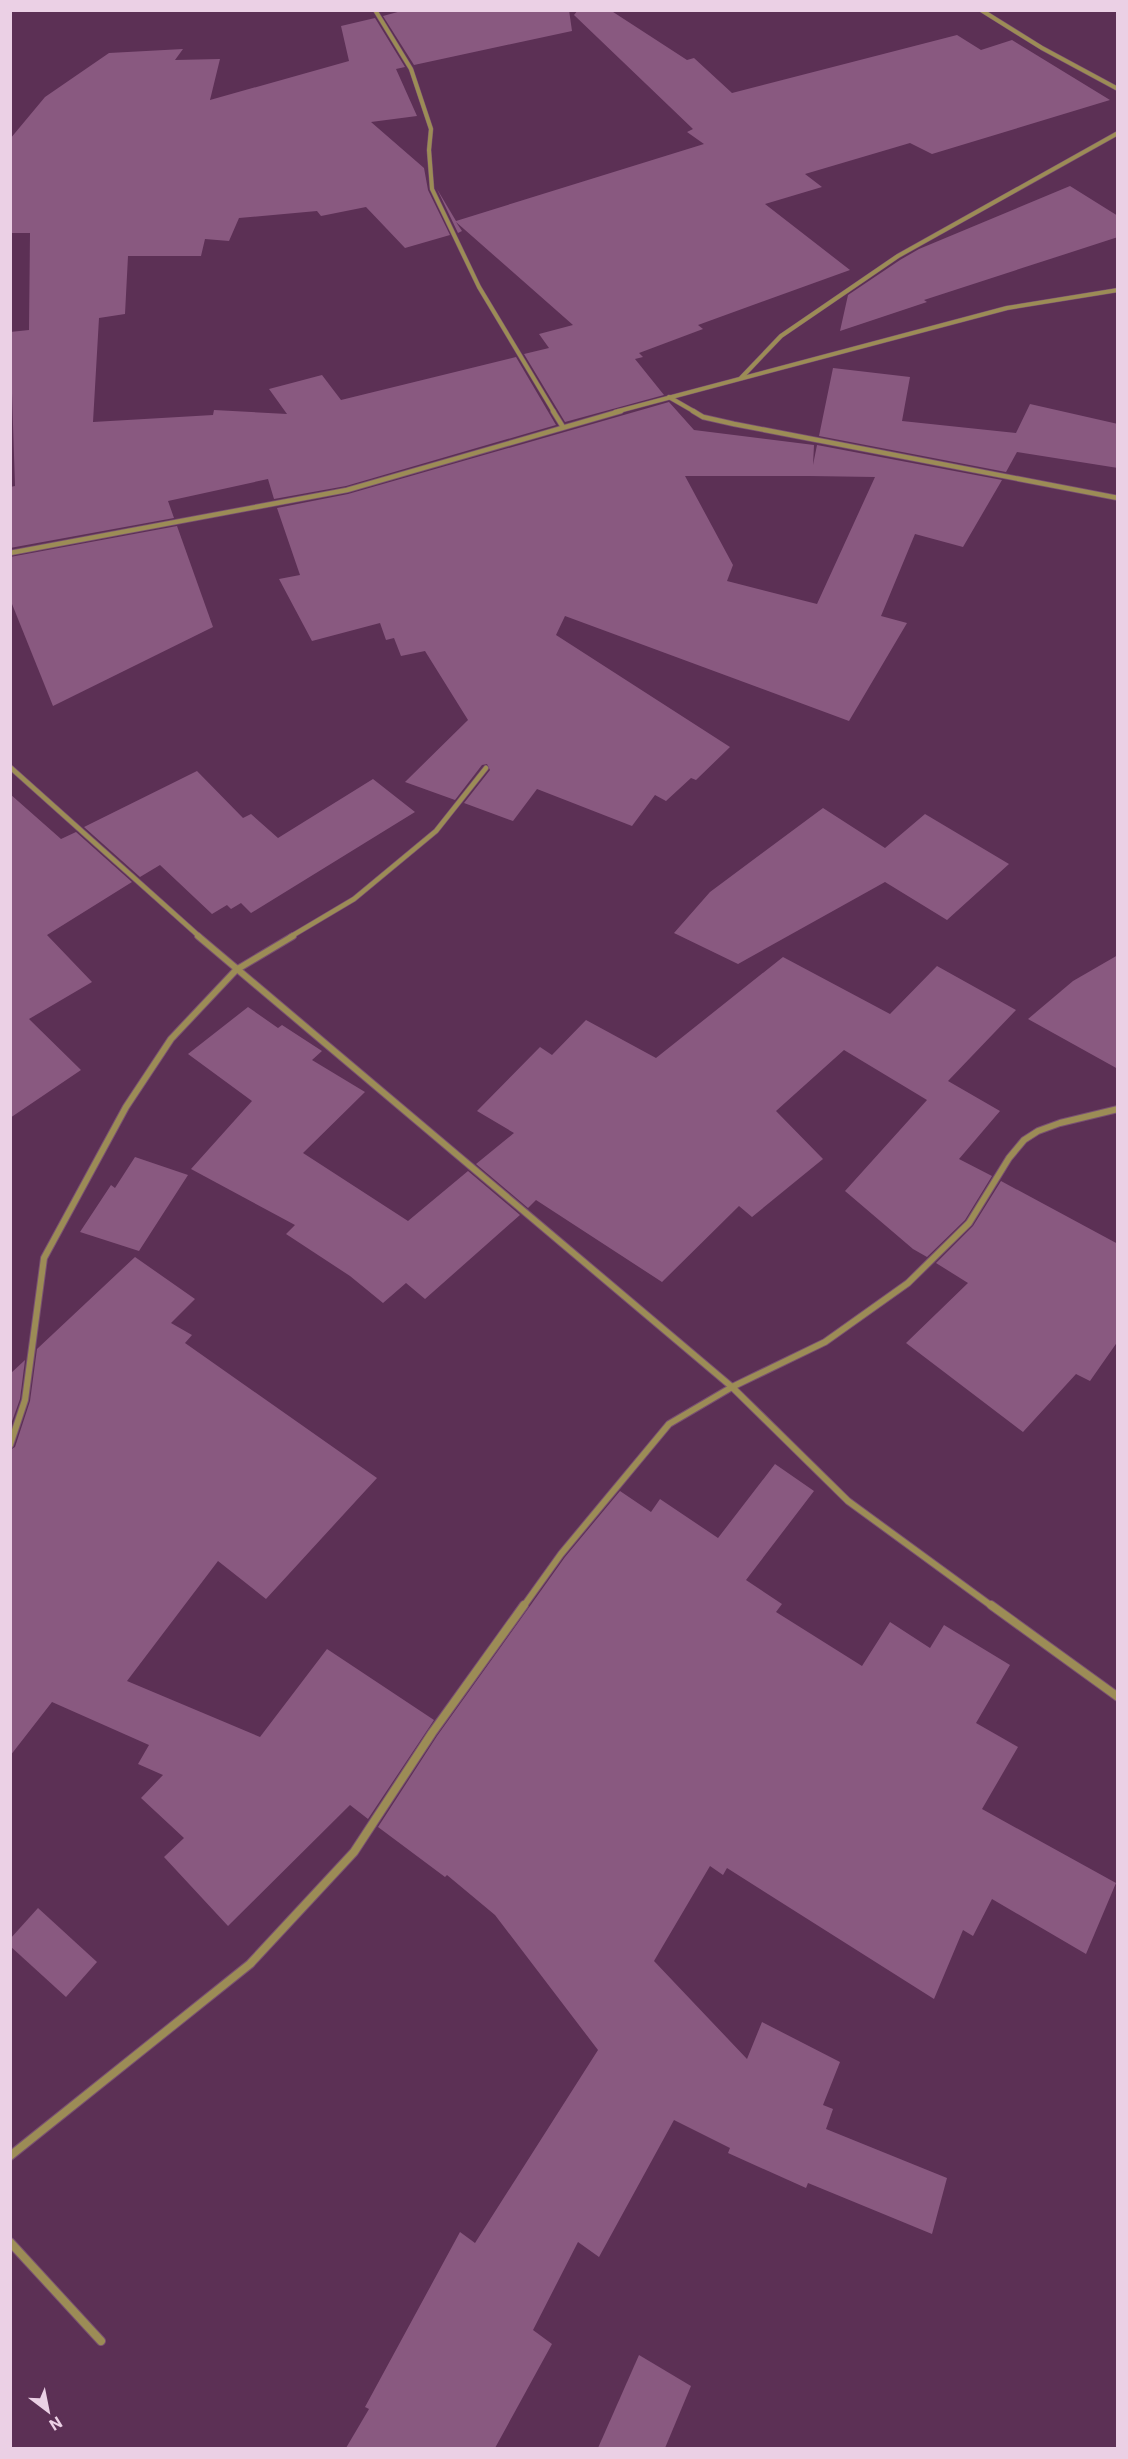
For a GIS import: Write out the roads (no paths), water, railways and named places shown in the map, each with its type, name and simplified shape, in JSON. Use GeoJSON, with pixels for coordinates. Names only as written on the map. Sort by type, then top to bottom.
{"type":"FeatureCollection","features":[{"type":"Feature","properties":{"kind":"street"},"geometry":{"type":"LineString","coordinates":[[375,10],[411,69],[431,129],[429,150],[432,189],[479,287],[563,427]]}},
{"type":"Feature","properties":{"kind":"street"},"geometry":{"type":"LineString","coordinates":[[981,10],[1118,89]]}},
{"type":"Feature","properties":{"kind":"street"},"geometry":{"type":"LineString","coordinates":[[740,379],[781,336],[888,262],[1118,133]]}},
{"type":"Feature","properties":{"kind":"street"},"geometry":{"type":"LineString","coordinates":[[10,553],[347,490],[669,397],[1007,308],[1118,290]]}},
{"type":"Feature","properties":{"kind":"street"},"geometry":{"type":"LineString","coordinates":[[669,397],[703,417],[724,422],[1118,498]]}},
{"type":"Feature","properties":{"kind":"street"},"geometry":{"type":"LineString","coordinates":[[10,766],[236,970],[732,1387],[848,1501],[1118,1697]]}},
{"type":"Feature","properties":{"kind":"street"},"geometry":{"type":"LineString","coordinates":[[10,1445],[25,1400],[44,1258],[126,1107],[171,1039],[236,970],[354,899],[436,831],[486,768]]}},
{"type":"Feature","properties":{"kind":"street"},"geometry":{"type":"LineString","coordinates":[[10,2156],[250,1964],[354,1852],[432,1733],[561,1554],[669,1424],[732,1387],[825,1342],[908,1283],[969,1223],[1009,1158],[1024,1140],[1038,1131],[1059,1123],[1118,1109]]}},
{"type":"Feature","properties":{"kind":"street"},"geometry":{"type":"LineString","coordinates":[[10,2242],[101,2341]]}}]}
